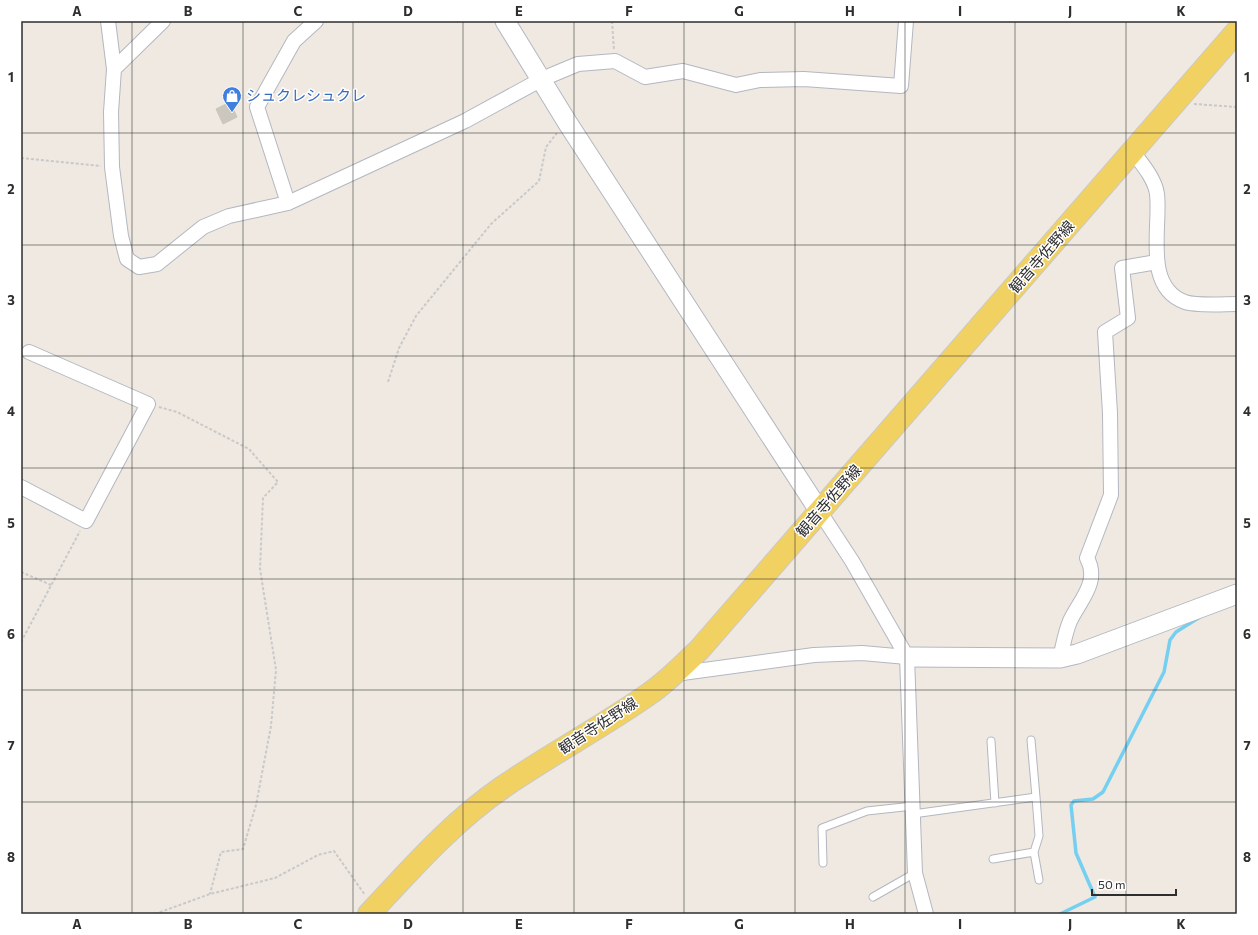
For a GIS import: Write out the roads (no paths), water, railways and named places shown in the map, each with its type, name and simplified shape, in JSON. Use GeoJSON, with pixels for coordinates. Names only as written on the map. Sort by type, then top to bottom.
{"type":"FeatureCollection","features":[{"type":"Feature","properties":{"kind":"main road","name":"観音寺佐野線"},"geometry":{"type":"LineString","coordinates":[[371,911],[429,850],[477,806],[503,787],[650,693],[675,674],[699,650],[1237,32]]}},
{"type":"Feature","properties":{"kind":"street"},"geometry":{"type":"LineString","coordinates":[[108,21],[114,69],[111,112],[112,167],[121,236],[128,259],[139,267],[157,264],[202,227],[229,216],[288,203],[465,121],[542,79],[578,64],[615,61],[645,78],[683,71],[736,85],[760,80],[804,79],[901,86],[906,21]]}},
{"type":"Feature","properties":{"kind":"street"},"geometry":{"type":"LineString","coordinates":[[114,69],[163,21]]}},
{"type":"Feature","properties":{"kind":"street"},"geometry":{"type":"LineString","coordinates":[[288,203],[257,107],[294,41],[316,21]]}},
{"type":"Feature","properties":{"kind":"street"},"geometry":{"type":"LineString","coordinates":[[505,21],[567,122],[852,562],[907,657],[915,873],[926,914]]}},
{"type":"Feature","properties":{"kind":"street"},"geometry":{"type":"LineString","coordinates":[[1133,152],[1150,176],[1157,193],[1156,262],[1163,282],[1172,295],[1186,302],[1237,304]]}},
{"type":"Feature","properties":{"kind":"street"},"geometry":{"type":"LineString","coordinates":[[1060,658],[1070,622],[1091,583],[1092,567],[1087,558],[1111,494],[1110,413],[1105,332],[1128,318],[1122,268],[1156,262]]}},
{"type":"Feature","properties":{"kind":"street"},"geometry":{"type":"LineString","coordinates":[[21,487],[86,521],[148,404],[30,352]]}},
{"type":"Feature","properties":{"kind":"street"},"geometry":{"type":"LineString","coordinates":[[675,674],[814,655],[862,653],[907,657],[1060,658],[1077,654],[1237,594]]}},
{"type":"Feature","properties":{"kind":"lane"},"geometry":{"type":"LineString","coordinates":[[1031,740],[1039,836],[1034,852],[1039,880]]}},
{"type":"Feature","properties":{"kind":"lane"},"geometry":{"type":"LineString","coordinates":[[990,741],[994,803]]}},
{"type":"Feature","properties":{"kind":"lane"},"geometry":{"type":"LineString","coordinates":[[823,863],[822,828],[867,811],[913,810],[994,803],[1036,797]]}},
{"type":"Feature","properties":{"kind":"lane"},"geometry":{"type":"LineString","coordinates":[[993,859],[1034,852]]}},
{"type":"Feature","properties":{"kind":"lane"},"geometry":{"type":"LineString","coordinates":[[873,897],[915,873]]}},
{"type":"Feature","properties":{"kind":"waterway"},"geometry":{"type":"LineString","coordinates":[[1060,914],[1095,897],[1076,853],[1071,805],[1074,801],[1093,799],[1103,792],[1164,672],[1170,640],[1176,632],[1200,617]]}},
{"type":"Feature","properties":{"kind":"place","name":"シュクレシュクレ"},"geometry":{"type":"Point","coordinates":[232,113]}}]}
